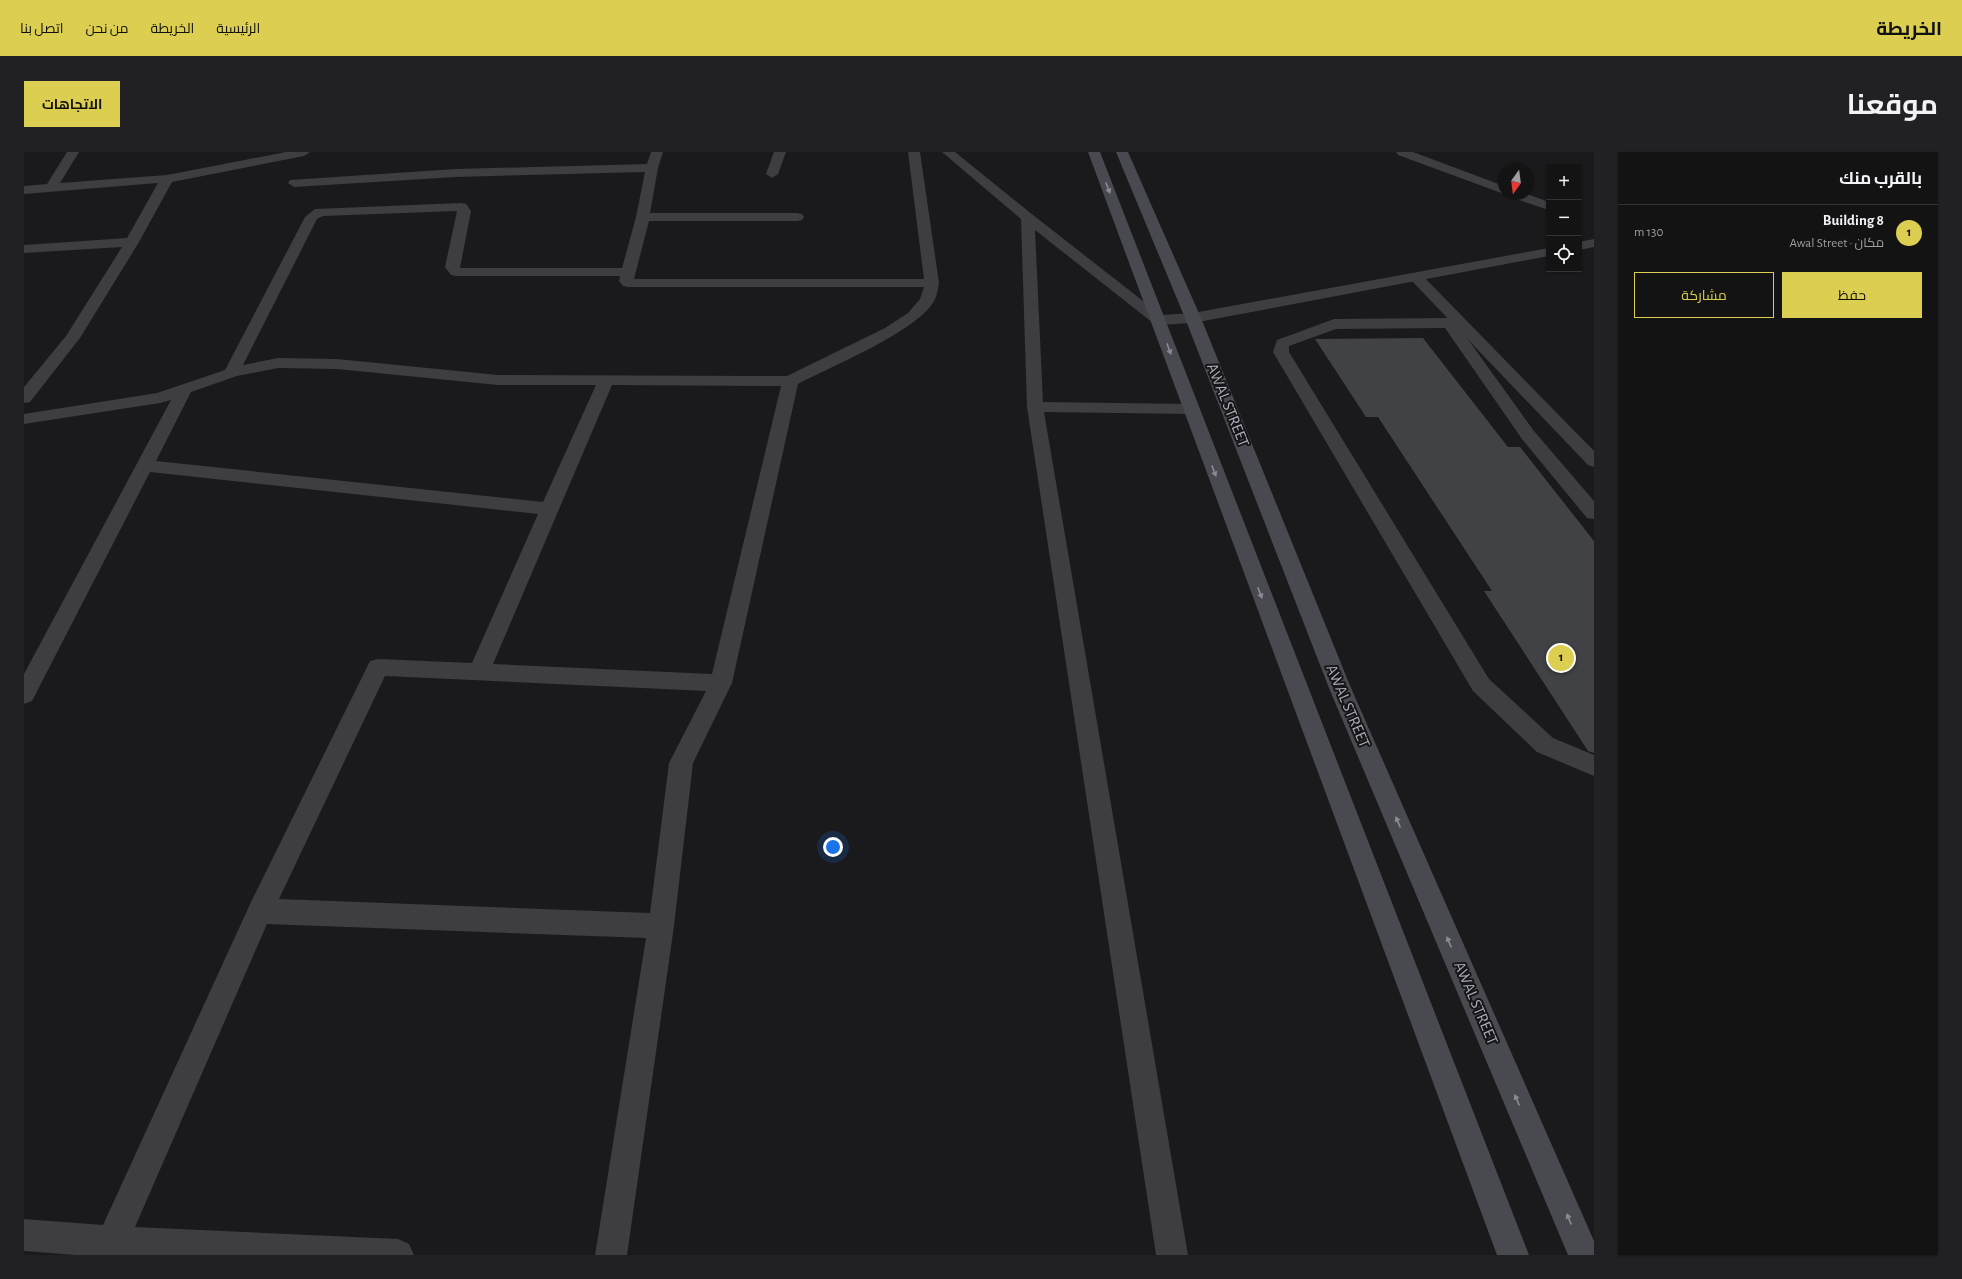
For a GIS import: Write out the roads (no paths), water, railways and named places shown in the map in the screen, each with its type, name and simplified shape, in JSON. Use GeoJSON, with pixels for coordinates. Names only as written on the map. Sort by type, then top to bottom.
{"type":"FeatureCollection","features":[{"type":"Feature","properties":{"kind":"main road"},"geometry":{"type":"LineString","coordinates":[[1094,152],[1190,409],[1513,1255]]}},
{"type":"Feature","properties":{"kind":"main road","name":"AWAL STREET"},"geometry":{"type":"LineString","coordinates":[[1122,152],[1194,318],[1340,688],[1584,1255]]}},
{"type":"Feature","properties":{"kind":"street"},"geometry":{"type":"LineString","coordinates":[[50,189],[73,152]]}},
{"type":"Feature","properties":{"kind":"street"},"geometry":{"type":"LineString","coordinates":[[24,190],[167,179],[304,152]]}},
{"type":"Feature","properties":{"kind":"street"},"geometry":{"type":"LineString","coordinates":[[657,152],[652,168],[643,217],[626,281],[633,284],[932,283]]}},
{"type":"Feature","properties":{"kind":"street"},"geometry":{"type":"LineString","coordinates":[[772,174],[780,152]]}},
{"type":"Feature","properties":{"kind":"street"},"geometry":{"type":"LineString","coordinates":[[24,419],[135,403],[184,391],[231,373],[253,367],[278,363],[304,363],[386,368],[498,380],[790,381],[890,331],[913,316],[927,300],[932,283],[914,152]]}},
{"type":"Feature","properties":{"kind":"street"},"geometry":{"type":"LineString","coordinates":[[947,152],[1158,320],[1194,318],[1546,253]]}},
{"type":"Feature","properties":{"kind":"street"},"geometry":{"type":"LineString","coordinates":[[1402,152],[1498,188]]}},
{"type":"Feature","properties":{"kind":"street"},"geometry":{"type":"LineString","coordinates":[[294,183],[456,173],[652,168]]}},
{"type":"Feature","properties":{"kind":"street"},"geometry":{"type":"LineString","coordinates":[[24,398],[72,338],[132,242],[167,179]]}},
{"type":"Feature","properties":{"kind":"street"},"geometry":{"type":"LineString","coordinates":[[1532,200],[1546,205]]}},
{"type":"Feature","properties":{"kind":"street"},"geometry":{"type":"LineString","coordinates":[[231,373],[312,217],[320,212],[461,207],[464,211],[452,267],[456,272],[628,272]]}},
{"type":"Feature","properties":{"kind":"street"},"geometry":{"type":"LineString","coordinates":[[643,217],[797,217]]}},
{"type":"Feature","properties":{"kind":"street"},"geometry":{"type":"LineString","coordinates":[[1028,218],[1035,408],[1172,1255]]}},
{"type":"Feature","properties":{"kind":"street"},"geometry":{"type":"LineString","coordinates":[[24,249],[132,242]]}},
{"type":"Feature","properties":{"kind":"street"},"geometry":{"type":"LineString","coordinates":[[1582,245],[1594,243]]}},
{"type":"Feature","properties":{"kind":"street"},"geometry":{"type":"LineString","coordinates":[[1416,277],[1594,461]]}},
{"type":"Feature","properties":{"kind":"street"},"geometry":{"type":"LineString","coordinates":[[1594,512],[1528,435],[1450,323],[1334,324],[1282,343],[1281,352],[1481,685],[1545,745],[1594,766]]}},
{"type":"Feature","properties":{"kind":"street"},"geometry":{"type":"LineString","coordinates":[[479,672],[606,380]]}},
{"type":"Feature","properties":{"kind":"street"},"geometry":{"type":"LineString","coordinates":[[611,1255],[661,926],[680,763],[721,683],[790,381]]}},
{"type":"Feature","properties":{"kind":"street"},"geometry":{"type":"LineString","coordinates":[[24,695],[184,391]]}},
{"type":"Feature","properties":{"kind":"street"},"geometry":{"type":"LineString","coordinates":[[1035,408],[1190,409]]}},
{"type":"Feature","properties":{"kind":"street"},"geometry":{"type":"LineString","coordinates":[[145,466],[549,509]]}},
{"type":"Feature","properties":{"kind":"street"},"geometry":{"type":"LineString","coordinates":[[112,1242],[260,911],[378,667],[721,683]]}},
{"type":"Feature","properties":{"kind":"street"},"geometry":{"type":"LineString","coordinates":[[260,911],[661,926]]}},
{"type":"Feature","properties":{"kind":"street"},"geometry":{"type":"LineString","coordinates":[[24,1235],[208,1250],[398,1255]]}},
{"type":"Feature","properties":{"kind":"place","name":"Building 8"},"geometry":{"type":"Point","coordinates":[1561,658]}}]}
